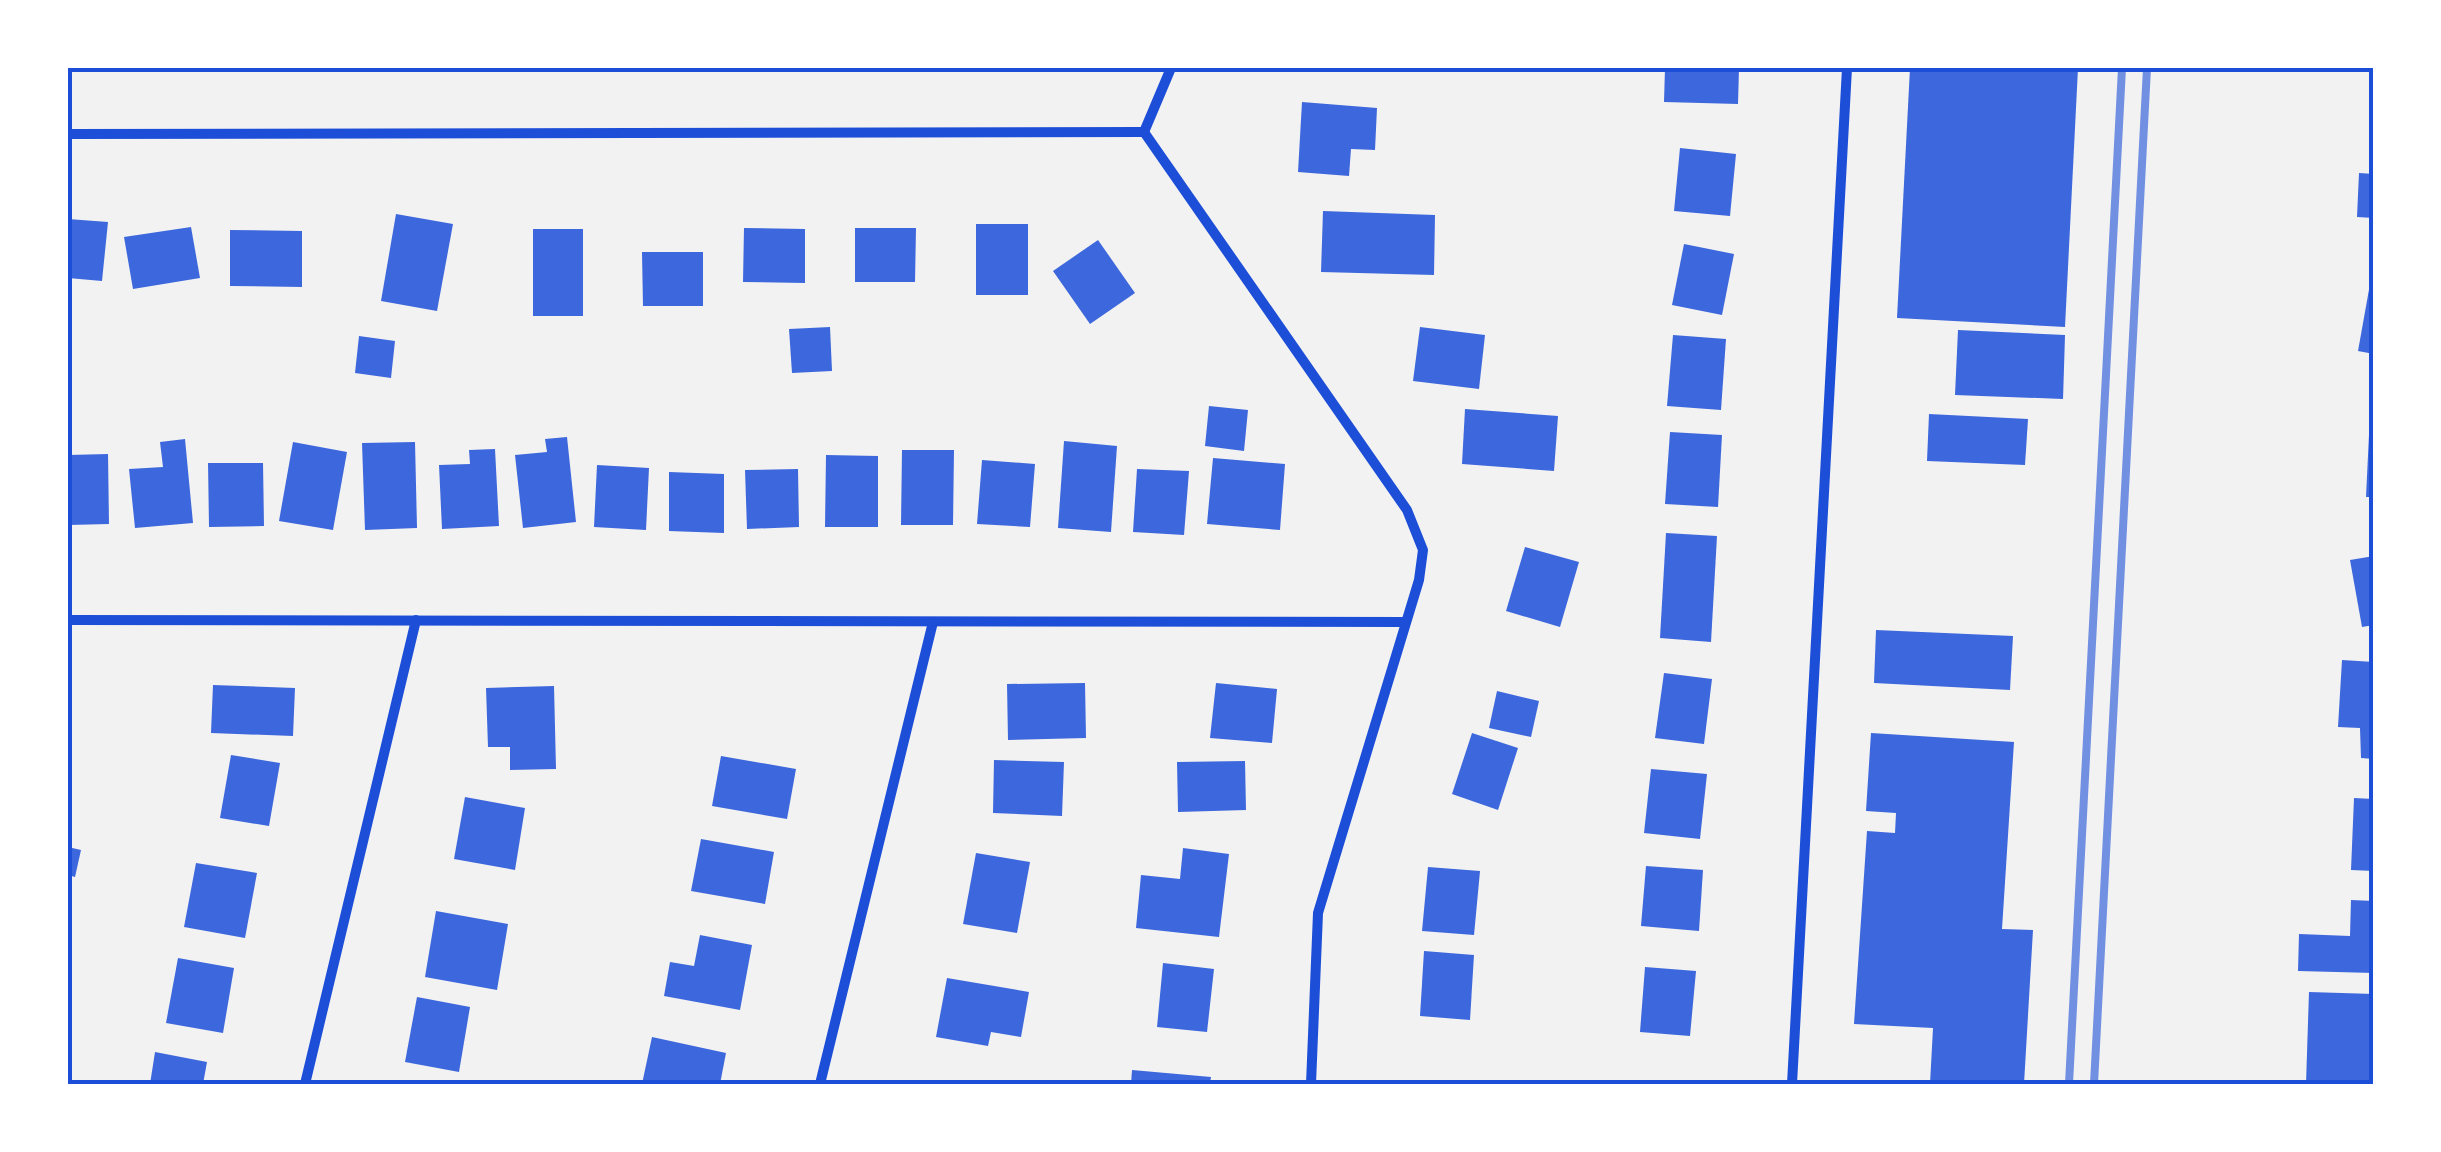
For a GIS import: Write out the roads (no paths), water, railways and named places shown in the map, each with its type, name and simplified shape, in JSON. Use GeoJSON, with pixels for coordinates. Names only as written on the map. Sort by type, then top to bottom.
{"type":"FeatureCollection","features":[{"type":"Feature","properties":{"kind":"street"},"geometry":{"type":"LineString","coordinates":[[1144,132],[1171,68]]}},
{"type":"Feature","properties":{"kind":"street"},"geometry":{"type":"LineString","coordinates":[[1792,1084],[1847,68]]}},
{"type":"Feature","properties":{"kind":"street"},"geometry":{"type":"LineString","coordinates":[[68,134],[1144,132]]}},
{"type":"Feature","properties":{"kind":"street"},"geometry":{"type":"LineString","coordinates":[[1144,132],[1407,510],[1423,550],[1406,622],[1318,913],[1311,1084]]}},
{"type":"Feature","properties":{"kind":"street"},"geometry":{"type":"LineString","coordinates":[[68,620],[1406,622]]}},
{"type":"Feature","properties":{"kind":"street"},"geometry":{"type":"LineString","coordinates":[[305,1084],[416,620]]}},
{"type":"Feature","properties":{"kind":"street"},"geometry":{"type":"LineString","coordinates":[[820,1084],[933,622]]}},
{"type":"Feature","properties":{"kind":"railway"},"geometry":{"type":"LineString","coordinates":[[2069,1084],[2122,68]]}},
{"type":"Feature","properties":{"kind":"railway"},"geometry":{"type":"LineString","coordinates":[[2094,1084],[2147,68]]}}]}
